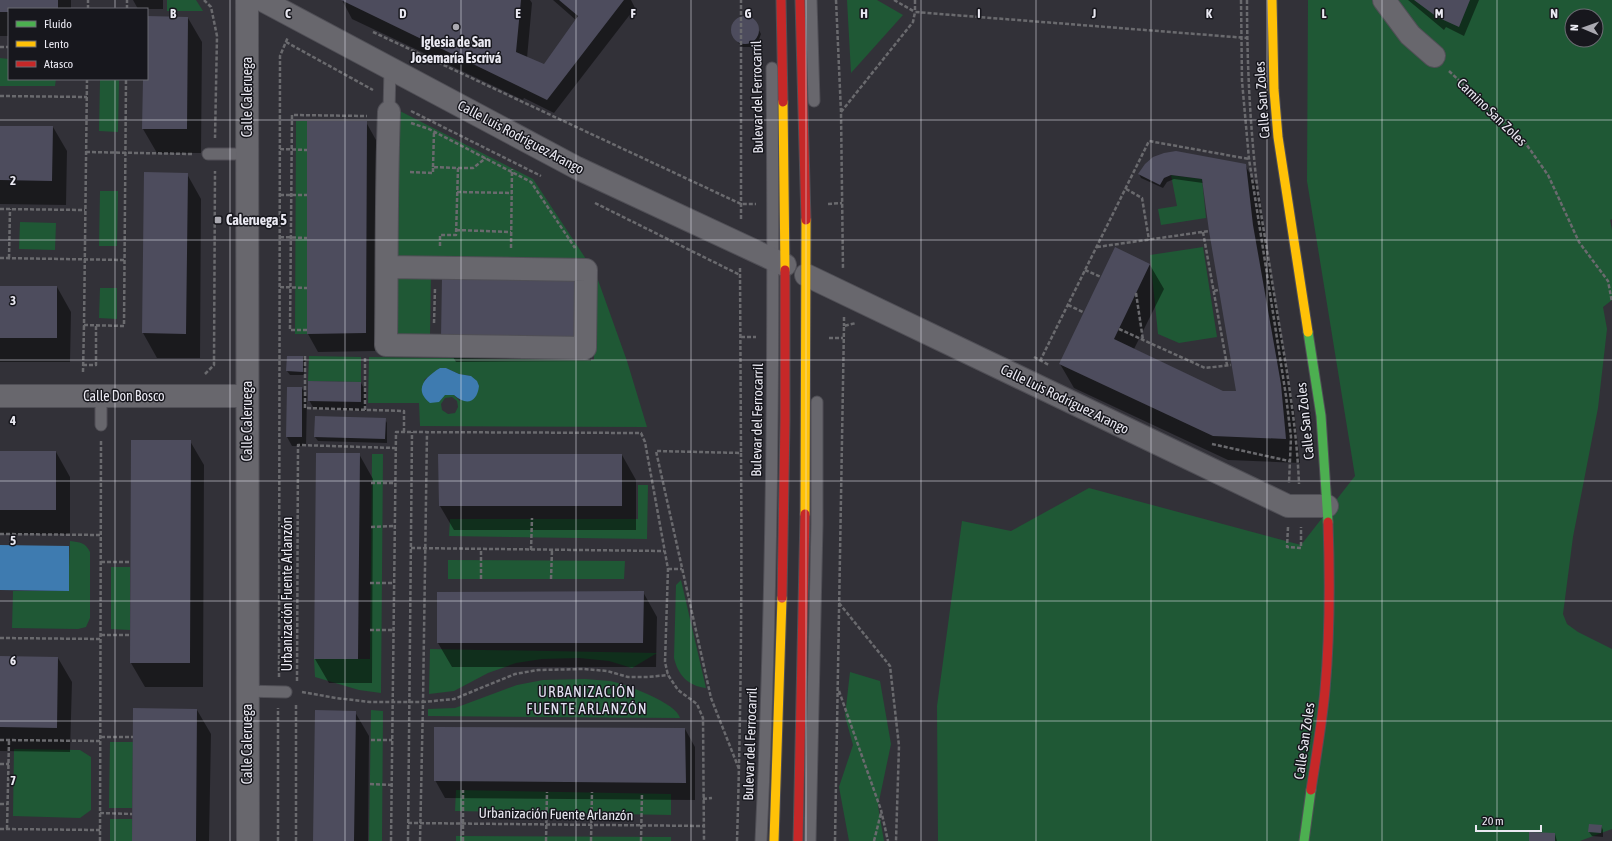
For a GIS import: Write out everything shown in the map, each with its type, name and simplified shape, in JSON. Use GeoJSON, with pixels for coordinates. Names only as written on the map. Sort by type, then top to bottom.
{"type":"FeatureCollection","features":[{"type":"Feature","properties":{"kind":"main road","name":"Bulevar del Ferrocarril"},"geometry":{"type":"LineString","coordinates":[[774,841],[782,588],[779,262],[781,0]]}},
{"type":"Feature","properties":{"kind":"main road"},"geometry":{"type":"LineString","coordinates":[[798,841],[813,283],[800,0]]}},
{"type":"Feature","properties":{"kind":"main road","name":"Calle San Zoles"},"geometry":{"type":"LineString","coordinates":[[1272,0],[1274,90],[1280,159],[1321,416],[1327,506],[1329,567],[1325,691],[1304,841]]}},
{"type":"Feature","properties":{"kind":"street","name":"Calle Caleruega"},"geometry":{"type":"LineString","coordinates":[[247,0],[248,841]]}},
{"type":"Feature","properties":{"kind":"street","name":"Calle Luis Rodríguez Arango"},"geometry":{"type":"LineString","coordinates":[[262,0],[577,168],[779,262]]}},
{"type":"Feature","properties":{"kind":"street"},"geometry":{"type":"LineString","coordinates":[[1384,0],[1410,35],[1434,56]]}},
{"type":"Feature","properties":{"kind":"street"},"geometry":{"type":"LineString","coordinates":[[387,267],[586,270],[584,348],[386,345],[388,172],[389,114]]}},
{"type":"Feature","properties":{"kind":"street","name":"Calle Luis Rodríguez Arango"},"geometry":{"type":"LineString","coordinates":[[813,283],[1288,506],[1327,506]]}},
{"type":"Feature","properties":{"kind":"street","name":"Calle Don Bosco"},"geometry":{"type":"LineString","coordinates":[[0,396],[247,396]]}},
{"type":"Feature","properties":{"kind":"lane","name":"Bulevar del Ferrocarril"},"geometry":{"type":"LineString","coordinates":[[761,841],[767,693],[779,262],[770,0]]}},
{"type":"Feature","properties":{"kind":"lane"},"geometry":{"type":"LineString","coordinates":[[811,0],[814,119],[813,283]]}},
{"type":"Feature","properties":{"kind":"lane"},"geometry":{"type":"LineString","coordinates":[[389,114],[390,68]]}},
{"type":"Feature","properties":{"kind":"lane"},"geometry":{"type":"LineString","coordinates":[[212,154],[247,154]]}},
{"type":"Feature","properties":{"kind":"lane"},"geometry":{"type":"LineString","coordinates":[[810,841],[818,524],[817,389]]}},
{"type":"Feature","properties":{"kind":"lane"},"geometry":{"type":"LineString","coordinates":[[101,396],[101,425]]}},
{"type":"Feature","properties":{"kind":"lane"},"geometry":{"type":"LineString","coordinates":[[247,691],[282,692]]}},
{"type":"Feature","properties":{"kind":"path"},"geometry":{"type":"LineString","coordinates":[[199,376],[204,375],[214,365],[212,154],[217,36],[211,7],[204,0]]}},
{"type":"Feature","properties":{"kind":"path"},"geometry":{"type":"LineString","coordinates":[[740,227],[741,0]]}},
{"type":"Feature","properties":{"kind":"path"},"geometry":{"type":"LineString","coordinates":[[836,0],[844,277]]}},
{"type":"Feature","properties":{"kind":"path"},"geometry":{"type":"LineString","coordinates":[[894,0],[915,12],[1247,38]]}},
{"type":"Feature","properties":{"kind":"path"},"geometry":{"type":"LineString","coordinates":[[840,112],[914,22],[915,0]]}},
{"type":"Feature","properties":{"kind":"path"},"geometry":{"type":"LineString","coordinates":[[1241,0],[1242,81],[1249,159],[1291,437],[1288,490]]}},
{"type":"Feature","properties":{"kind":"path"},"geometry":{"type":"LineString","coordinates":[[1247,0],[1249,98],[1254,159],[1288,375],[1297,441],[1299,487]]}},
{"type":"Feature","properties":{"kind":"path"},"geometry":{"type":"LineString","coordinates":[[369,30],[741,204],[758,204]]}},
{"type":"Feature","properties":{"kind":"path"},"geometry":{"type":"LineString","coordinates":[[278,841],[282,692],[280,56],[286,42]]}},
{"type":"Feature","properties":{"kind":"path","name":"Camino San Zoles"},"geometry":{"type":"LineString","coordinates":[[1434,56],[1524,141],[1548,175],[1579,242],[1608,281],[1612,302]]}},
{"type":"Feature","properties":{"kind":"path"},"geometry":{"type":"LineString","coordinates":[[83,372],[87,80]]}},
{"type":"Feature","properties":{"kind":"path"},"geometry":{"type":"LineString","coordinates":[[84,326],[124,326],[126,80]]}},
{"type":"Feature","properties":{"kind":"path"},"geometry":{"type":"LineString","coordinates":[[0,96],[87,97]]}},
{"type":"Feature","properties":{"kind":"path"},"geometry":{"type":"LineString","coordinates":[[307,330],[290,330],[292,115],[389,114],[434,132],[512,170],[531,182],[580,256],[586,270]]}},
{"type":"Feature","properties":{"kind":"path"},"geometry":{"type":"LineString","coordinates":[[388,172],[433,173],[434,132]]}},
{"type":"Feature","properties":{"kind":"path","name":"Calle Luis Rodríguez Arango"},"geometry":{"type":"LineString","coordinates":[[1054,367],[1040,360],[1150,141],[1249,159]]}},
{"type":"Feature","properties":{"kind":"path"},"geometry":{"type":"LineString","coordinates":[[280,149],[307,150]]}},
{"type":"Feature","properties":{"kind":"path"},"geometry":{"type":"LineString","coordinates":[[86,152],[212,154]]}},
{"type":"Feature","properties":{"kind":"path"},"geometry":{"type":"LineString","coordinates":[[433,167],[473,168],[486,158]]}},
{"type":"Feature","properties":{"kind":"path"},"geometry":{"type":"LineString","coordinates":[[434,346],[437,268],[440,235],[456,235],[458,168]]}},
{"type":"Feature","properties":{"kind":"path"},"geometry":{"type":"LineString","coordinates":[[510,268],[512,170]]}},
{"type":"Feature","properties":{"kind":"path"},"geometry":{"type":"LineString","coordinates":[[1126,189],[1142,198],[1149,240]]}},
{"type":"Feature","properties":{"kind":"path"},"geometry":{"type":"LineString","coordinates":[[457,192],[512,193]]}},
{"type":"Feature","properties":{"kind":"path"},"geometry":{"type":"LineString","coordinates":[[280,195],[307,195]]}},
{"type":"Feature","properties":{"kind":"path"},"geometry":{"type":"LineString","coordinates":[[828,204],[842,203]]}},
{"type":"Feature","properties":{"kind":"path"},"geometry":{"type":"LineString","coordinates":[[0,209],[86,210]]}},
{"type":"Feature","properties":{"kind":"path"},"geometry":{"type":"LineString","coordinates":[[9,258],[10,209]]}},
{"type":"Feature","properties":{"kind":"path"},"geometry":{"type":"LineString","coordinates":[[1253,225],[1258,225]]}},
{"type":"Feature","properties":{"kind":"path"},"geometry":{"type":"LineString","coordinates":[[456,230],[511,232]]}},
{"type":"Feature","properties":{"kind":"path"},"geometry":{"type":"LineString","coordinates":[[1097,247],[1209,231]]}},
{"type":"Feature","properties":{"kind":"path"},"geometry":{"type":"LineString","coordinates":[[1204,232],[1227,365]]}},
{"type":"Feature","properties":{"kind":"path"},"geometry":{"type":"LineString","coordinates":[[280,237],[307,238]]}},
{"type":"Feature","properties":{"kind":"path"},"geometry":{"type":"LineString","coordinates":[[0,258],[124,260]]}},
{"type":"Feature","properties":{"kind":"path"},"geometry":{"type":"LineString","coordinates":[[1085,270],[1101,277]]}},
{"type":"Feature","properties":{"kind":"path"},"geometry":{"type":"LineString","coordinates":[[737,841],[741,686],[740,275]]}},
{"type":"Feature","properties":{"kind":"path"},"geometry":{"type":"LineString","coordinates":[[280,287],[307,288]]}},
{"type":"Feature","properties":{"kind":"path"},"geometry":{"type":"LineString","coordinates":[[1214,291],[1218,290]]}},
{"type":"Feature","properties":{"kind":"path"},"geometry":{"type":"LineString","coordinates":[[1136,293],[1143,340]]}},
{"type":"Feature","properties":{"kind":"path"},"geometry":{"type":"LineString","coordinates":[[1068,305],[1083,312]]}},
{"type":"Feature","properties":{"kind":"path"},"geometry":{"type":"LineString","coordinates":[[835,841],[843,338],[844,326],[863,322]]}},
{"type":"Feature","properties":{"kind":"path"},"geometry":{"type":"LineString","coordinates":[[83,365],[96,365],[96,326]]}},
{"type":"Feature","properties":{"kind":"path"},"geometry":{"type":"LineString","coordinates":[[1119,329],[1205,368],[1231,364]]}},
{"type":"Feature","properties":{"kind":"path"},"geometry":{"type":"LineString","coordinates":[[741,337],[760,337]]}},
{"type":"Feature","properties":{"kind":"path"},"geometry":{"type":"LineString","coordinates":[[829,338],[843,338]]}},
{"type":"Feature","properties":{"kind":"path"},"geometry":{"type":"LineString","coordinates":[[305,356],[305,408],[404,411],[404,432]]}},
{"type":"Feature","properties":{"kind":"path"},"geometry":{"type":"LineString","coordinates":[[365,357],[365,410]]}},
{"type":"Feature","properties":{"kind":"path"},"geometry":{"type":"LineString","coordinates":[[100,841],[101,425]]}},
{"type":"Feature","properties":{"kind":"path"},"geometry":{"type":"LineString","coordinates":[[391,841],[396,432],[641,433],[668,569],[665,662],[668,676],[678,690],[697,704],[703,718],[704,841]]}},
{"type":"Feature","properties":{"kind":"path"},"geometry":{"type":"LineString","coordinates":[[408,841],[412,432]]}},
{"type":"Feature","properties":{"kind":"path"},"geometry":{"type":"LineString","coordinates":[[420,841],[427,432]]}},
{"type":"Feature","properties":{"kind":"path"},"geometry":{"type":"LineString","coordinates":[[1206,442],[1289,461]]}},
{"type":"Feature","properties":{"kind":"path","name":"Urbanización Fuente Arlanzón"},"geometry":{"type":"LineString","coordinates":[[297,684],[298,445],[396,448]]}},
{"type":"Feature","properties":{"kind":"path"},"geometry":{"type":"LineString","coordinates":[[739,769],[711,698],[681,570],[656,451],[741,453]]}},
{"type":"Feature","properties":{"kind":"path"},"geometry":{"type":"LineString","coordinates":[[371,483],[395,483]]}},
{"type":"Feature","properties":{"kind":"path"},"geometry":{"type":"LineString","coordinates":[[531,550],[532,518]]}},
{"type":"Feature","properties":{"kind":"path"},"geometry":{"type":"LineString","coordinates":[[1288,521],[1287,547],[1301,548],[1301,526]]}},
{"type":"Feature","properties":{"kind":"path"},"geometry":{"type":"LineString","coordinates":[[371,527],[394,526]]}},
{"type":"Feature","properties":{"kind":"path"},"geometry":{"type":"LineString","coordinates":[[0,534],[101,535]]}},
{"type":"Feature","properties":{"kind":"path"},"geometry":{"type":"LineString","coordinates":[[411,548],[664,551]]}},
{"type":"Feature","properties":{"kind":"path"},"geometry":{"type":"LineString","coordinates":[[481,549],[481,579]]}},
{"type":"Feature","properties":{"kind":"path"},"geometry":{"type":"LineString","coordinates":[[551,579],[552,550]]}},
{"type":"Feature","properties":{"kind":"path"},"geometry":{"type":"LineString","coordinates":[[101,562],[130,562]]}},
{"type":"Feature","properties":{"kind":"path"},"geometry":{"type":"LineString","coordinates":[[668,569],[681,570]]}},
{"type":"Feature","properties":{"kind":"path"},"geometry":{"type":"LineString","coordinates":[[370,583],[394,583]]}},
{"type":"Feature","properties":{"kind":"path"},"geometry":{"type":"LineString","coordinates":[[839,603],[890,666],[899,746],[896,841]]}},
{"type":"Feature","properties":{"kind":"path"},"geometry":{"type":"LineString","coordinates":[[370,630],[394,630]]}},
{"type":"Feature","properties":{"kind":"path"},"geometry":{"type":"LineString","coordinates":[[101,635],[130,635]]}},
{"type":"Feature","properties":{"kind":"path"},"geometry":{"type":"LineString","coordinates":[[0,638],[101,639]]}},
{"type":"Feature","properties":{"kind":"path"},"geometry":{"type":"LineString","coordinates":[[317,694],[336,698],[393,702],[423,702],[454,699],[515,674],[538,670],[584,668],[607,671],[628,677],[648,678],[668,676]]}},
{"type":"Feature","properties":{"kind":"path"},"geometry":{"type":"LineString","coordinates":[[838,689],[881,810],[888,841]]}},
{"type":"Feature","properties":{"kind":"path"},"geometry":{"type":"LineString","coordinates":[[296,700],[296,841]]}},
{"type":"Feature","properties":{"kind":"path"},"geometry":{"type":"LineString","coordinates":[[101,737],[133,737]]}},
{"type":"Feature","properties":{"kind":"path"},"geometry":{"type":"LineString","coordinates":[[0,740],[101,741]]}},
{"type":"Feature","properties":{"kind":"path"},"geometry":{"type":"LineString","coordinates":[[7,829],[9,740]]}},
{"type":"Feature","properties":{"kind":"path"},"geometry":{"type":"LineString","coordinates":[[371,740],[392,740]]}},
{"type":"Feature","properties":{"kind":"path"},"geometry":{"type":"LineString","coordinates":[[0,764],[9,764]]}},
{"type":"Feature","properties":{"kind":"path"},"geometry":{"type":"LineString","coordinates":[[370,784],[392,785]]}},
{"type":"Feature","properties":{"kind":"path"},"geometry":{"type":"LineString","coordinates":[[462,841],[463,790]]}},
{"type":"Feature","properties":{"kind":"path"},"geometry":{"type":"LineString","coordinates":[[546,841],[547,792]]}},
{"type":"Feature","properties":{"kind":"path"},"geometry":{"type":"LineString","coordinates":[[591,841],[592,792]]}},
{"type":"Feature","properties":{"kind":"path"},"geometry":{"type":"LineString","coordinates":[[641,841],[642,793]]}},
{"type":"Feature","properties":{"kind":"path"},"geometry":{"type":"LineString","coordinates":[[703,799],[712,798]]}},
{"type":"Feature","properties":{"kind":"path"},"geometry":{"type":"LineString","coordinates":[[0,804],[8,804]]}},
{"type":"Feature","properties":{"kind":"path"},"geometry":{"type":"LineString","coordinates":[[874,841],[881,810]]}},
{"type":"Feature","properties":{"kind":"path"},"geometry":{"type":"LineString","coordinates":[[100,813],[132,814]]}},
{"type":"Feature","properties":{"kind":"path","name":"Urbanización Fuente Arlanzón"},"geometry":{"type":"LineString","coordinates":[[408,823],[704,826]]}},
{"type":"Feature","properties":{"kind":"path"},"geometry":{"type":"LineString","coordinates":[[0,829],[100,830]]}},
{"type":"Feature","properties":{"kind":"green space"},"geometry":{"type":"Polygon","coordinates":[[[167,0],[196,0],[203,11],[167,11],[167,0]]]}},
{"type":"Feature","properties":{"kind":"green space"},"geometry":{"type":"Polygon","coordinates":[[[847,0],[877,0],[903,15],[851,73],[847,0]]]}},
{"type":"Feature","properties":{"kind":"green space"},"geometry":{"type":"Polygon","coordinates":[[[1308,0],[1612,0],[1612,219],[1610,220],[1612,230],[1612,300],[1603,307],[1607,329],[1598,408],[1573,537],[1563,614],[1567,624],[1578,632],[1612,649],[1612,829],[1580,841],[938,841],[937,706],[962,521],[1011,531],[1089,488],[1301,545],[1355,476],[1307,181],[1308,0]]]}},
{"type":"Feature","properties":{"kind":"green space"},"geometry":{"type":"Polygon","coordinates":[[[0,58],[8,59],[8,80],[56,80],[55,86],[0,86],[0,58]]]}},
{"type":"Feature","properties":{"kind":"green space"},"geometry":{"type":"Polygon","coordinates":[[[100,80],[119,80],[118,132],[99,131],[100,80]]]}},
{"type":"Feature","properties":{"kind":"green space"},"geometry":{"type":"Polygon","coordinates":[[[396,109],[533,179],[588,262],[396,260],[396,109]]]}},
{"type":"Feature","properties":{"kind":"green space"},"geometry":{"type":"Polygon","coordinates":[[[296,121],[307,121],[307,334],[295,334],[296,121]]]}},
{"type":"Feature","properties":{"kind":"green space"},"geometry":{"type":"Polygon","coordinates":[[[1171,175],[1202,179],[1206,218],[1161,225],[1158,209],[1177,206],[1171,175]]]}},
{"type":"Feature","properties":{"kind":"green space"},"geometry":{"type":"Polygon","coordinates":[[[100,191],[118,191],[117,246],[99,246],[100,191]]]}},
{"type":"Feature","properties":{"kind":"green space"},"geometry":{"type":"Polygon","coordinates":[[[20,222],[56,223],[55,250],[19,249],[20,222]]]}},
{"type":"Feature","properties":{"kind":"green space"},"geometry":{"type":"Polygon","coordinates":[[[1203,247],[1217,337],[1179,343],[1158,334],[1150,255],[1203,247]]]}},
{"type":"Feature","properties":{"kind":"green space"},"geometry":{"type":"Polygon","coordinates":[[[594,273],[598,280],[627,361],[647,427],[420,426],[419,403],[368,403],[369,357],[594,360],[594,273]],[[440,368],[424,380],[445,395],[454,395],[460,401],[471,376],[459,374],[446,368],[440,368]],[[452,397],[445,398],[441,404],[442,410],[448,414],[455,413],[458,407],[457,401],[452,397]]]}},
{"type":"Feature","properties":{"kind":"green space"},"geometry":{"type":"Polygon","coordinates":[[[395,274],[431,275],[430,335],[394,334],[395,274]]]}},
{"type":"Feature","properties":{"kind":"green space"},"geometry":{"type":"Polygon","coordinates":[[[100,288],[117,288],[117,319],[99,318],[100,288]]]}},
{"type":"Feature","properties":{"kind":"green space"},"geometry":{"type":"Polygon","coordinates":[[[309,356],[361,357],[361,382],[308,381],[309,356]]]}},
{"type":"Feature","properties":{"kind":"green space"},"geometry":{"type":"Polygon","coordinates":[[[372,454],[383,454],[381,693],[359,690],[315,677],[314,659],[370,659],[372,454]]]}},
{"type":"Feature","properties":{"kind":"green space"},"geometry":{"type":"Polygon","coordinates":[[[638,485],[648,485],[647,539],[449,536],[450,519],[638,519],[638,485]]]}},
{"type":"Feature","properties":{"kind":"green space"},"geometry":{"type":"Polygon","coordinates":[[[70,541],[82,544],[87,547],[90,552],[90,618],[86,627],[78,629],[12,628],[13,591],[68,591],[70,541]]]}},
{"type":"Feature","properties":{"kind":"green space"},"geometry":{"type":"Polygon","coordinates":[[[448,560],[625,561],[624,579],[448,579],[448,560]]]}},
{"type":"Feature","properties":{"kind":"green space"},"geometry":{"type":"Polygon","coordinates":[[[111,567],[130,567],[130,630],[111,629],[111,567]]]}},
{"type":"Feature","properties":{"kind":"green space"},"geometry":{"type":"Polygon","coordinates":[[[681,580],[706,688],[694,685],[685,679],[678,670],[674,658],[676,585],[681,580]]]}},
{"type":"Feature","properties":{"kind":"green space"},"geometry":{"type":"Polygon","coordinates":[[[430,649],[657,653],[632,668],[609,661],[579,658],[542,659],[516,663],[488,673],[454,691],[429,694],[430,649]]]}},
{"type":"Feature","properties":{"kind":"green space"},"geometry":{"type":"Polygon","coordinates":[[[850,672],[880,681],[891,744],[878,806],[884,841],[849,841],[839,787],[853,745],[845,716],[850,672]]]}},
{"type":"Feature","properties":{"kind":"green space"},"geometry":{"type":"Polygon","coordinates":[[[585,679],[610,681],[638,690],[670,706],[677,712],[680,718],[428,716],[428,709],[455,708],[517,685],[543,680],[585,679]]]}},
{"type":"Feature","properties":{"kind":"green space"},"geometry":{"type":"Polygon","coordinates":[[[371,710],[383,711],[382,841],[369,841],[371,710]]]}},
{"type":"Feature","properties":{"kind":"green space"},"geometry":{"type":"Polygon","coordinates":[[[110,742],[133,742],[132,808],[109,808],[110,742]]]}},
{"type":"Feature","properties":{"kind":"green space"},"geometry":{"type":"Polygon","coordinates":[[[14,749],[80,750],[91,757],[91,810],[80,818],[13,816],[14,749]]]}},
{"type":"Feature","properties":{"kind":"green space"},"geometry":{"type":"Polygon","coordinates":[[[456,790],[671,794],[671,815],[455,811],[456,790]]]}},
{"type":"Feature","properties":{"kind":"green space"},"geometry":{"type":"Polygon","coordinates":[[[110,819],[132,819],[132,841],[110,841],[110,819]]]}},
{"type":"Feature","properties":{"kind":"green space"},"geometry":{"type":"Polygon","coordinates":[[[456,836],[671,837],[671,841],[456,841],[456,836]]]}},
{"type":"Feature","properties":{"kind":"water"},"geometry":{"type":"Polygon","coordinates":[[[440,368],[446,368],[459,374],[471,376],[477,381],[479,386],[476,396],[470,401],[463,401],[454,395],[445,395],[439,402],[430,403],[422,393],[423,383],[430,375],[440,368]]]}},
{"type":"Feature","properties":{"kind":"water"},"geometry":{"type":"Polygon","coordinates":[[[0,545],[69,546],[69,591],[0,590],[0,545]]]}},
{"type":"Feature","properties":{"kind":"building"},"geometry":{"type":"Polygon","coordinates":[[[0,0],[58,0],[58,8],[8,8],[8,12],[0,12],[0,0]]]}},
{"type":"Feature","properties":{"kind":"building","name":"Iglesia de San Josemaría Escrivá"},"geometry":{"type":"Polygon","coordinates":[[[341,0],[521,0],[516,52],[544,64],[578,16],[559,0],[624,0],[547,100],[341,0]]]}},
{"type":"Feature","properties":{"kind":"building"},"geometry":{"type":"Polygon","coordinates":[[[1414,0],[1470,0],[1459,27],[1437,17],[1414,0]]]}},
{"type":"Feature","properties":{"kind":"building"},"geometry":{"type":"Polygon","coordinates":[[[148,16],[188,17],[187,129],[142,129],[143,80],[148,80],[148,16]]]}},
{"type":"Feature","properties":{"kind":"building"},"geometry":{"type":"Polygon","coordinates":[[[745,16],[755,20],[759,30],[755,40],[745,44],[735,40],[731,30],[735,20],[745,16]]]}},
{"type":"Feature","properties":{"kind":"building"},"geometry":{"type":"Polygon","coordinates":[[[307,121],[367,121],[366,333],[307,334],[307,121]]]}},
{"type":"Feature","properties":{"kind":"building"},"geometry":{"type":"Polygon","coordinates":[[[0,126],[53,126],[52,181],[0,180],[0,126]]]}},
{"type":"Feature","properties":{"kind":"building"},"geometry":{"type":"Polygon","coordinates":[[[1176,151],[1246,164],[1253,225],[1281,384],[1286,439],[1213,436],[1059,364],[1115,247],[1150,264],[1114,339],[1223,391],[1236,391],[1209,231],[1202,179],[1171,175],[1164,178],[1160,185],[1138,174],[1145,164],[1153,157],[1176,151]]]}},
{"type":"Feature","properties":{"kind":"building"},"geometry":{"type":"Polygon","coordinates":[[[144,172],[188,173],[186,334],[142,333],[144,172]]]}},
{"type":"Feature","properties":{"kind":"building"},"geometry":{"type":"Polygon","coordinates":[[[442,277],[578,278],[578,337],[441,338],[442,277]]]}},
{"type":"Feature","properties":{"kind":"building"},"geometry":{"type":"Polygon","coordinates":[[[0,286],[57,286],[57,338],[0,338],[0,286]]]}},
{"type":"Feature","properties":{"kind":"building"},"geometry":{"type":"Polygon","coordinates":[[[287,356],[303,356],[303,372],[286,371],[287,356]]]}},
{"type":"Feature","properties":{"kind":"building"},"geometry":{"type":"Polygon","coordinates":[[[308,381],[361,382],[361,402],[308,401],[308,381]]]}},
{"type":"Feature","properties":{"kind":"building"},"geometry":{"type":"Polygon","coordinates":[[[287,387],[302,387],[302,437],[286,437],[287,387]]]}},
{"type":"Feature","properties":{"kind":"building"},"geometry":{"type":"Polygon","coordinates":[[[315,416],[386,418],[385,439],[314,437],[315,416]]]}},
{"type":"Feature","properties":{"kind":"building"},"geometry":{"type":"Polygon","coordinates":[[[131,440],[191,440],[190,663],[130,663],[131,440]]]}},
{"type":"Feature","properties":{"kind":"building"},"geometry":{"type":"Polygon","coordinates":[[[0,451],[56,451],[56,510],[0,510],[0,451]]]}},
{"type":"Feature","properties":{"kind":"building"},"geometry":{"type":"Polygon","coordinates":[[[316,453],[360,453],[358,659],[314,659],[316,453]]]}},
{"type":"Feature","properties":{"kind":"building"},"geometry":{"type":"Polygon","coordinates":[[[438,454],[622,454],[622,506],[439,506],[438,454]]]}},
{"type":"Feature","properties":{"kind":"building"},"geometry":{"type":"Polygon","coordinates":[[[644,591],[643,643],[437,643],[437,592],[644,591]]]}},
{"type":"Feature","properties":{"kind":"building"},"geometry":{"type":"Polygon","coordinates":[[[0,656],[58,657],[57,728],[0,727],[0,656]]]}},
{"type":"Feature","properties":{"kind":"building"},"geometry":{"type":"Polygon","coordinates":[[[133,708],[197,709],[196,841],[132,841],[133,708]]]}},
{"type":"Feature","properties":{"kind":"building"},"geometry":{"type":"Polygon","coordinates":[[[315,710],[356,711],[354,841],[313,841],[315,710]]]}},
{"type":"Feature","properties":{"kind":"building"},"geometry":{"type":"Polygon","coordinates":[[[434,727],[685,728],[686,783],[434,781],[434,727]]]}},
{"type":"Feature","properties":{"kind":"building"},"geometry":{"type":"Polygon","coordinates":[[[1589,824],[1602,825],[1601,833],[1588,832],[1589,824]]]}},
{"type":"Feature","properties":{"kind":"building"},"geometry":{"type":"Polygon","coordinates":[[[1529,832],[1555,833],[1555,841],[1529,841],[1529,832]]]}},
{"type":"Feature","properties":{"kind":"traffic: fast"},"geometry":{"type":"LineString","coordinates":[[1308,332],[1321,416],[1328,522]]}},
{"type":"Feature","properties":{"kind":"traffic: fast"},"geometry":{"type":"LineString","coordinates":[[1304,841],[1311,790]]}},
{"type":"Feature","properties":{"kind":"traffic: slow"},"geometry":{"type":"LineString","coordinates":[[1272,0],[1274,90],[1278,137],[1308,332]]}},
{"type":"Feature","properties":{"kind":"traffic: slow"},"geometry":{"type":"LineString","coordinates":[[783,102],[785,270]]}},
{"type":"Feature","properties":{"kind":"traffic: slow"},"geometry":{"type":"LineString","coordinates":[[805,514],[806,220]]}},
{"type":"Feature","properties":{"kind":"traffic: slow"},"geometry":{"type":"LineString","coordinates":[[774,841],[782,598]]}},
{"type":"Feature","properties":{"kind":"traffic: jam"},"geometry":{"type":"LineString","coordinates":[[781,0],[783,102]]}},
{"type":"Feature","properties":{"kind":"traffic: jam"},"geometry":{"type":"LineString","coordinates":[[800,0],[806,220]]}},
{"type":"Feature","properties":{"kind":"traffic: jam"},"geometry":{"type":"LineString","coordinates":[[782,598],[785,420],[785,270]]}},
{"type":"Feature","properties":{"kind":"traffic: jam"},"geometry":{"type":"LineString","coordinates":[[798,841],[805,514]]}},
{"type":"Feature","properties":{"kind":"traffic: jam"},"geometry":{"type":"LineString","coordinates":[[1311,790],[1327,669],[1329,606],[1328,522]]}},
{"type":"Feature","properties":{"kind":"place","name":"Iglesia de San Josemaría Escrivá"},"geometry":{"type":"Point","coordinates":[456,27]}},
{"type":"Feature","properties":{"kind":"place","name":"Caleruega 5"},"geometry":{"type":"Point","coordinates":[218,220]}},
{"type":"Feature","properties":{"kind":"district","name":"URBANIZACIÓN FUENTE ARLANZÓN"},"geometry":{"type":"Point","coordinates":[587,700]}}]}
